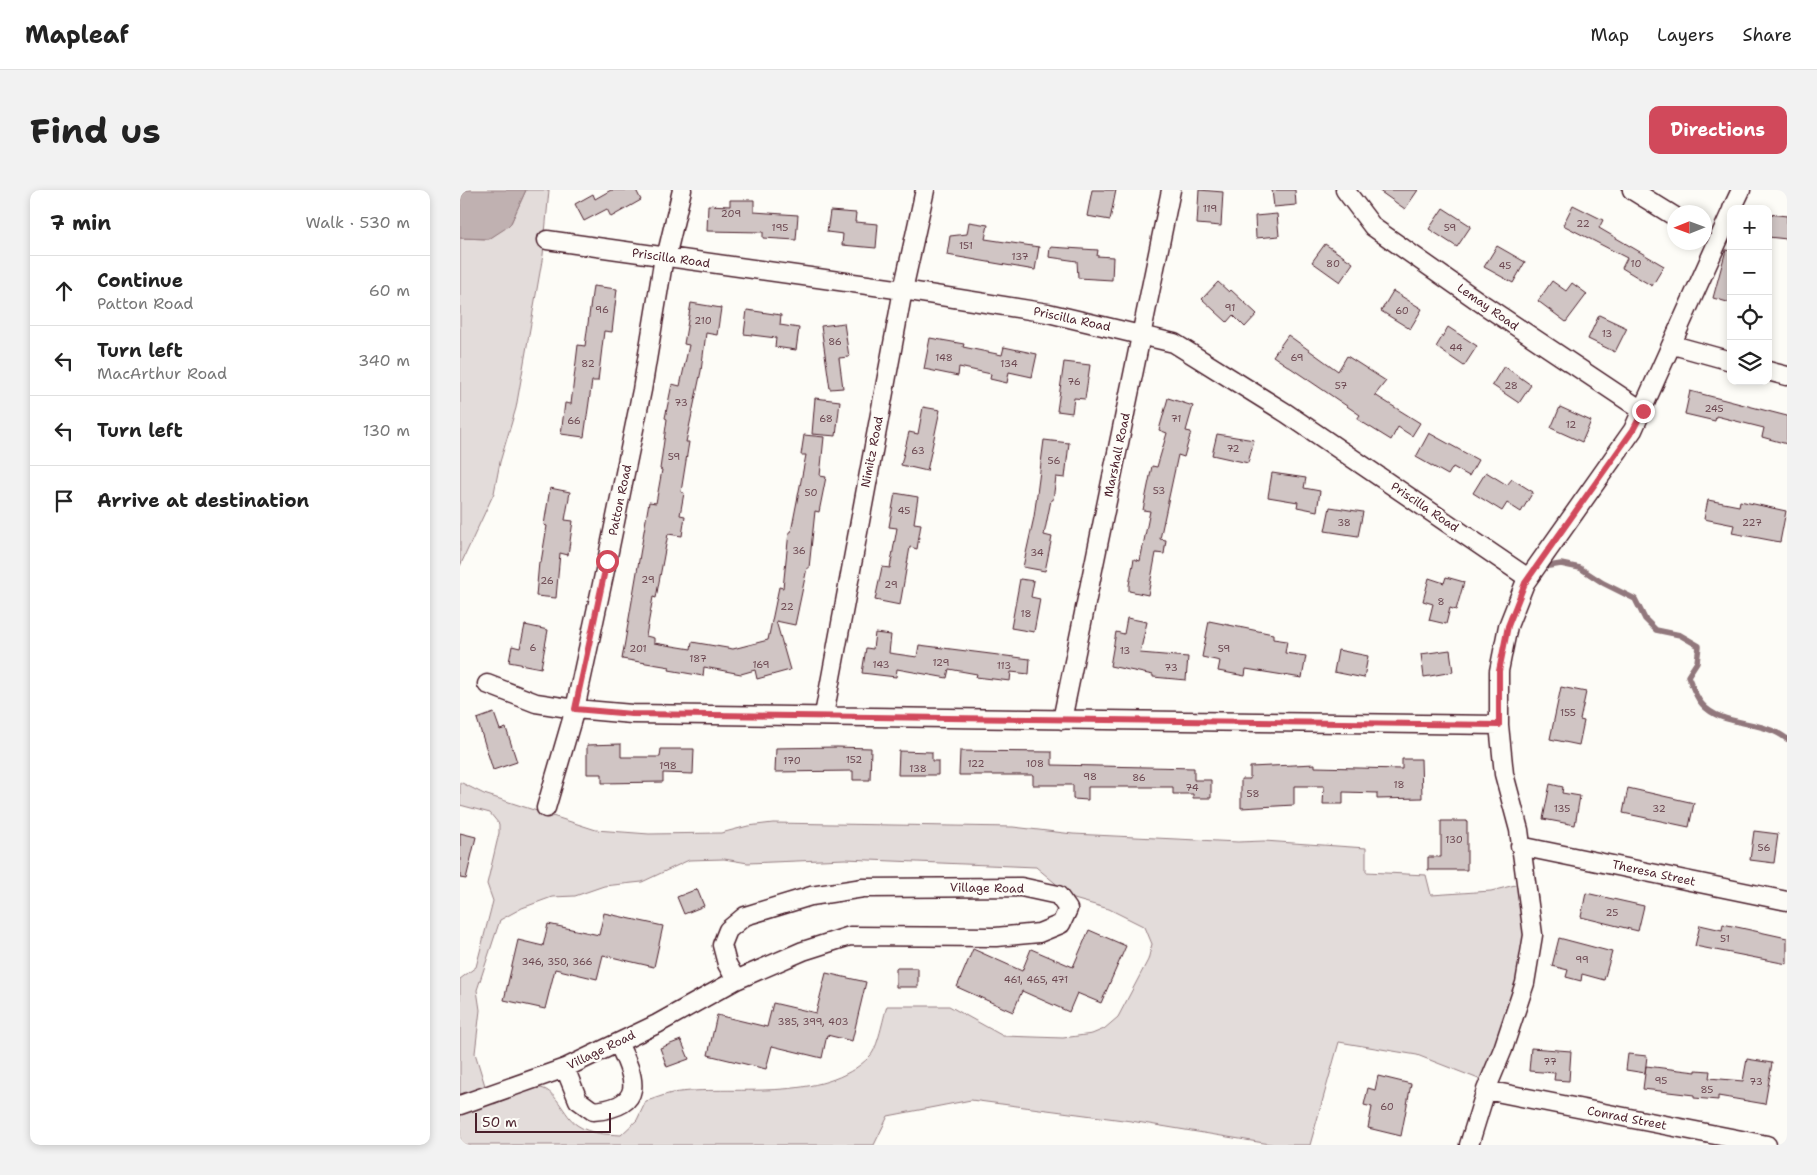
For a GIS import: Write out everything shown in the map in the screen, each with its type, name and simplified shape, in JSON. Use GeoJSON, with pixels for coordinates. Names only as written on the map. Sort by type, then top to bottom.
{"type":"FeatureCollection","features":[{"type":"Feature","properties":{"kind":"street","name":"Patton Road"},"geometry":{"type":"LineString","coordinates":[[546,808],[575,709],[642,390],[664,257],[668,249],[682,190]]}},
{"type":"Feature","properties":{"kind":"street","name":"Nimitz Road"},"geometry":{"type":"LineString","coordinates":[[824,715],[903,290],[925,190]]}},
{"type":"Feature","properties":{"kind":"street","name":"Marshall Road"},"geometry":{"type":"LineString","coordinates":[[1062,720],[1171,190]]}},
{"type":"Feature","properties":{"kind":"street","name":"Lemay Road"},"geometry":{"type":"LineString","coordinates":[[1345,190],[1373,227],[1484,305],[1643,411]]}},
{"type":"Feature","properties":{"kind":"street"},"geometry":{"type":"LineString","coordinates":[[1632,190],[1667,212]]}},
{"type":"Feature","properties":{"kind":"street"},"geometry":{"type":"LineString","coordinates":[[1734,205],[1741,190]]}},
{"type":"Feature","properties":{"kind":"street"},"geometry":{"type":"LineString","coordinates":[[1712,238],[1727,217]]}},
{"type":"Feature","properties":{"kind":"street","name":"Priscilla Road"},"geometry":{"type":"LineString","coordinates":[[547,240],[903,290],[1048,313],[1174,343],[1286,413],[1528,578]]}},
{"type":"Feature","properties":{"kind":"street"},"geometry":{"type":"LineString","coordinates":[[1469,1145],[1486,1090],[1503,1049],[1525,983],[1533,935],[1519,830],[1504,774],[1499,725],[1499,671],[1508,626],[1528,578],[1633,430],[1673,345],[1707,250]]}},
{"type":"Feature","properties":{"kind":"street"},"geometry":{"type":"LineString","coordinates":[[1673,345],[1727,360]]}},
{"type":"Feature","properties":{"kind":"street"},"geometry":{"type":"LineString","coordinates":[[1772,372],[1787,376]]}},
{"type":"Feature","properties":{"kind":"street"},"geometry":{"type":"LineString","coordinates":[[487,684],[536,703],[575,709],[632,714],[1499,725]]}},
{"type":"Feature","properties":{"kind":"street","name":"Theresa Street"},"geometry":{"type":"LineString","coordinates":[[1520,846],[1787,900]]}},
{"type":"Feature","properties":{"kind":"street","name":"Village Road"},"geometry":{"type":"LineString","coordinates":[[460,1105],[565,1068],[618,1043],[736,980],[803,951],[850,936],[996,937],[1038,933],[1061,924],[1068,908],[1058,895],[1022,887],[863,888],[811,896],[745,916],[728,930],[722,945],[727,964],[736,980]]}},
{"type":"Feature","properties":{"kind":"street"},"geometry":{"type":"LineString","coordinates":[[565,1068],[578,1100],[593,1111],[612,1110],[627,1100],[634,1084],[631,1068],[618,1043]]}},
{"type":"Feature","properties":{"kind":"street","name":"Conrad Street"},"geometry":{"type":"LineString","coordinates":[[1486,1090],[1767,1145]]}},
{"type":"Feature","properties":{"kind":"shaded area"},"geometry":{"type":"Polygon","coordinates":[[[460,190],[526,190],[511,223],[489,239],[460,238],[460,190]]]}},
{"type":"Feature","properties":{"kind":"shaded area"},"geometry":{"type":"Polygon","coordinates":[[[526,190],[549,190],[543,255],[516,408],[500,462],[494,493],[460,566],[460,238],[489,239],[511,223],[526,190]]]}},
{"type":"Feature","properties":{"kind":"shaded area"},"geometry":{"type":"Polygon","coordinates":[[[460,782],[484,794],[596,830],[649,834],[721,833],[748,826],[773,823],[1013,827],[1073,834],[1238,842],[1264,841],[1366,848],[1366,872],[1426,875],[1431,895],[1491,891],[1523,883],[1531,942],[1489,1083],[1417,1055],[1339,1042],[1310,1145],[1276,1145],[1131,1121],[971,1100],[888,1116],[874,1145],[460,1145],[460,979],[476,967],[493,901],[487,884],[499,833],[499,824],[490,813],[460,805],[460,782]],[[724,859],[689,860],[642,882],[604,886],[575,896],[552,897],[522,908],[500,920],[477,990],[480,1010],[475,1053],[486,1089],[494,1104],[527,1090],[544,1089],[554,1097],[572,1121],[582,1128],[598,1133],[621,1135],[637,1120],[646,1101],[672,1093],[776,1090],[803,1087],[828,1081],[851,1071],[873,1052],[887,1006],[949,1006],[1003,1036],[1063,1038],[1092,1034],[1104,1029],[1118,1017],[1148,960],[1152,944],[1145,927],[1109,909],[1074,899],[1036,867],[845,859],[748,863],[724,859]]]}},
{"type":"Feature","properties":{"kind":"building"},"geometry":{"type":"Polygon","coordinates":[[[611,190],[636,190],[641,200],[611,217],[607,209],[584,221],[575,204],[593,194],[595,199],[611,190]]]}},
{"type":"Feature","properties":{"kind":"building"},"geometry":{"type":"Polygon","coordinates":[[[1092,190],[1116,190],[1110,220],[1087,216],[1092,190]]]}},
{"type":"Feature","properties":{"kind":"building"},"geometry":{"type":"Polygon","coordinates":[[[1199,190],[1223,192],[1221,226],[1197,224],[1199,190]]]}},
{"type":"Feature","properties":{"kind":"building"},"geometry":{"type":"Polygon","coordinates":[[[1272,190],[1295,190],[1296,205],[1274,207],[1272,190]]]}},
{"type":"Feature","properties":{"kind":"building"},"geometry":{"type":"Polygon","coordinates":[[[1378,190],[1418,190],[1405,209],[1378,190]]]}},
{"type":"Feature","properties":{"kind":"building"},"geometry":{"type":"Polygon","coordinates":[[[730,200],[754,200],[754,212],[798,215],[796,240],[763,238],[763,232],[707,231],[708,205],[730,206],[730,200]]]}},
{"type":"Feature","properties":{"kind":"building"},"geometry":{"type":"Polygon","coordinates":[[[1573,205],[1603,220],[1599,228],[1664,266],[1652,286],[1622,268],[1627,258],[1563,225],[1573,205]]]}},
{"type":"Feature","properties":{"kind":"building"},"geometry":{"type":"Polygon","coordinates":[[[1443,208],[1471,226],[1457,247],[1429,229],[1443,208]]]}},
{"type":"Feature","properties":{"kind":"building"},"geometry":{"type":"Polygon","coordinates":[[[830,211],[856,213],[855,222],[878,224],[876,248],[842,245],[843,234],[827,232],[830,211]]]}},
{"type":"Feature","properties":{"kind":"building"},"geometry":{"type":"Polygon","coordinates":[[[1277,214],[1279,236],[1256,238],[1255,216],[1277,214]]]}},
{"type":"Feature","properties":{"kind":"building"},"geometry":{"type":"Polygon","coordinates":[[[1772,214],[1787,216],[1787,239],[1772,237],[1772,214]]]}},
{"type":"Feature","properties":{"kind":"building"},"geometry":{"type":"Polygon","coordinates":[[[969,222],[988,225],[985,239],[1039,247],[1035,270],[947,255],[950,236],[967,234],[969,222]]]}},
{"type":"Feature","properties":{"kind":"building"},"geometry":{"type":"Polygon","coordinates":[[[1325,244],[1353,263],[1340,282],[1312,262],[1325,244]]]}},
{"type":"Feature","properties":{"kind":"building"},"geometry":{"type":"Polygon","coordinates":[[[1497,246],[1525,262],[1513,283],[1484,267],[1497,246]]]}},
{"type":"Feature","properties":{"kind":"building"},"geometry":{"type":"Polygon","coordinates":[[[1050,247],[1098,250],[1097,256],[1113,257],[1112,280],[1078,278],[1077,261],[1049,257],[1050,247]]]}},
{"type":"Feature","properties":{"kind":"building"},"geometry":{"type":"Polygon","coordinates":[[[1726,250],[1727,250],[1727,302],[1713,298],[1726,250]]]}},
{"type":"Feature","properties":{"kind":"building"},"geometry":{"type":"Polygon","coordinates":[[[1552,281],[1566,291],[1572,283],[1587,294],[1566,322],[1538,301],[1552,281]]]}},
{"type":"Feature","properties":{"kind":"building"},"geometry":{"type":"Polygon","coordinates":[[[1218,282],[1229,292],[1231,290],[1257,314],[1245,327],[1233,315],[1227,322],[1202,299],[1218,282]]]}},
{"type":"Feature","properties":{"kind":"building"},"geometry":{"type":"Polygon","coordinates":[[[593,286],[617,289],[612,332],[604,331],[598,381],[592,381],[584,437],[561,434],[565,403],[571,404],[578,345],[585,346],[593,286]]]}},
{"type":"Feature","properties":{"kind":"building"},"geometry":{"type":"Polygon","coordinates":[[[1393,291],[1422,309],[1410,329],[1381,311],[1393,291]]]}},
{"type":"Feature","properties":{"kind":"building"},"geometry":{"type":"Polygon","coordinates":[[[691,303],[721,308],[717,335],[706,333],[701,371],[686,442],[689,442],[681,492],[684,493],[680,515],[685,516],[682,536],[668,534],[656,598],[653,597],[646,636],[654,638],[654,643],[691,649],[692,642],[733,649],[768,640],[779,587],[783,588],[789,532],[791,532],[806,455],[801,455],[804,435],[824,437],[820,476],[826,477],[819,512],[815,511],[809,568],[807,568],[795,625],[776,621],[790,670],[757,679],[755,670],[741,674],[704,667],[703,676],[669,670],[670,667],[622,659],[649,502],[656,503],[662,470],[660,469],[667,419],[665,418],[672,384],[680,386],[689,345],[684,344],[691,303]]]}},
{"type":"Feature","properties":{"kind":"building"},"geometry":{"type":"Polygon","coordinates":[[[747,310],[781,315],[780,325],[799,328],[796,350],[775,347],[776,338],[744,334],[747,310]]]}},
{"type":"Feature","properties":{"kind":"building"},"geometry":{"type":"Polygon","coordinates":[[[1599,315],[1627,328],[1615,352],[1588,339],[1599,315]]]}},
{"type":"Feature","properties":{"kind":"building"},"geometry":{"type":"Polygon","coordinates":[[[844,323],[849,357],[839,358],[843,388],[830,389],[821,326],[844,323]]]}},
{"type":"Feature","properties":{"kind":"building"},"geometry":{"type":"Polygon","coordinates":[[[1448,327],[1477,346],[1464,366],[1436,347],[1448,327]]]}},
{"type":"Feature","properties":{"kind":"building"},"geometry":{"type":"Polygon","coordinates":[[[1288,335],[1338,371],[1347,356],[1386,381],[1375,395],[1420,423],[1412,436],[1398,427],[1391,440],[1357,419],[1360,415],[1273,356],[1288,335]]]}},
{"type":"Feature","properties":{"kind":"building"},"geometry":{"type":"Polygon","coordinates":[[[930,338],[964,344],[963,347],[1002,355],[1004,347],[1037,354],[1032,377],[1009,372],[1007,383],[990,379],[991,374],[959,367],[958,376],[924,369],[930,338]]]}},
{"type":"Feature","properties":{"kind":"building"},"geometry":{"type":"Polygon","coordinates":[[[1064,362],[1090,365],[1085,399],[1074,398],[1072,413],[1057,411],[1064,362]]]}},
{"type":"Feature","properties":{"kind":"building"},"geometry":{"type":"Polygon","coordinates":[[[1504,366],[1531,385],[1519,403],[1492,385],[1504,366]]]}},
{"type":"Feature","properties":{"kind":"building"},"geometry":{"type":"Polygon","coordinates":[[[1690,391],[1787,416],[1787,444],[1762,437],[1764,428],[1716,416],[1715,421],[1685,414],[1690,391]]]}},
{"type":"Feature","properties":{"kind":"building"},"geometry":{"type":"Polygon","coordinates":[[[815,398],[840,401],[836,436],[812,434],[815,398]]]}},
{"type":"Feature","properties":{"kind":"building"},"geometry":{"type":"Polygon","coordinates":[[[1168,398],[1193,406],[1186,431],[1191,432],[1184,457],[1178,455],[1160,539],[1166,540],[1164,554],[1156,553],[1148,595],[1129,591],[1129,585],[1134,559],[1140,561],[1150,511],[1143,510],[1152,466],[1157,467],[1167,433],[1159,430],[1168,398]]]}},
{"type":"Feature","properties":{"kind":"building"},"geometry":{"type":"Polygon","coordinates":[[[923,407],[940,410],[927,471],[901,465],[909,432],[918,434],[923,407]]]}},
{"type":"Feature","properties":{"kind":"building"},"geometry":{"type":"Polygon","coordinates":[[[1560,407],[1591,421],[1582,442],[1551,428],[1560,407]]]}},
{"type":"Feature","properties":{"kind":"building"},"geometry":{"type":"Polygon","coordinates":[[[1429,433],[1478,460],[1469,476],[1453,467],[1448,475],[1416,457],[1429,433]]]}},
{"type":"Feature","properties":{"kind":"building"},"geometry":{"type":"Polygon","coordinates":[[[1217,434],[1254,440],[1248,463],[1212,455],[1217,434]]]}},
{"type":"Feature","properties":{"kind":"building"},"geometry":{"type":"Polygon","coordinates":[[[1044,440],[1069,443],[1065,478],[1056,477],[1053,500],[1051,500],[1044,535],[1052,537],[1045,571],[1023,567],[1034,517],[1044,440]]]}},
{"type":"Feature","properties":{"kind":"building"},"geometry":{"type":"Polygon","coordinates":[[[1486,472],[1507,485],[1512,479],[1533,492],[1521,512],[1507,503],[1502,511],[1473,493],[1486,472]]]}},
{"type":"Feature","properties":{"kind":"building"},"geometry":{"type":"Polygon","coordinates":[[[1272,473],[1306,478],[1304,488],[1320,491],[1317,511],[1297,507],[1298,502],[1268,497],[1272,473]]]}},
{"type":"Feature","properties":{"kind":"building"},"geometry":{"type":"Polygon","coordinates":[[[550,488],[570,492],[565,520],[573,521],[568,555],[560,553],[556,598],[536,596],[539,562],[541,562],[547,526],[544,525],[550,488]]]}},
{"type":"Feature","properties":{"kind":"building"},"geometry":{"type":"Polygon","coordinates":[[[895,493],[918,497],[914,523],[921,524],[917,549],[910,547],[900,605],[875,600],[882,567],[890,568],[897,528],[889,527],[895,493]]]}},
{"type":"Feature","properties":{"kind":"building"},"geometry":{"type":"Polygon","coordinates":[[[1708,500],[1739,506],[1740,501],[1786,511],[1780,542],[1732,533],[1734,525],[1704,519],[1708,500]]]}},
{"type":"Feature","properties":{"kind":"building"},"geometry":{"type":"Polygon","coordinates":[[[1330,507],[1363,512],[1358,536],[1325,531],[1330,507]]]}},
{"type":"Feature","properties":{"kind":"building"},"geometry":{"type":"Polygon","coordinates":[[[1446,577],[1464,582],[1456,610],[1450,608],[1446,624],[1429,620],[1433,604],[1423,601],[1429,578],[1444,583],[1446,577]]]}},
{"type":"Feature","properties":{"kind":"building"},"geometry":{"type":"Polygon","coordinates":[[[1020,579],[1034,581],[1031,597],[1040,599],[1034,632],[1011,628],[1020,579]]]}},
{"type":"Feature","properties":{"kind":"building"},"geometry":{"type":"Polygon","coordinates":[[[1127,618],[1147,622],[1140,653],[1188,657],[1186,680],[1153,677],[1153,675],[1110,666],[1116,632],[1124,634],[1127,618]]]}},
{"type":"Feature","properties":{"kind":"building"},"geometry":{"type":"Polygon","coordinates":[[[1209,621],[1273,634],[1273,639],[1287,641],[1285,653],[1306,656],[1302,678],[1246,669],[1245,676],[1218,671],[1220,661],[1202,657],[1209,621]]]}},
{"type":"Feature","properties":{"kind":"building"},"geometry":{"type":"Polygon","coordinates":[[[525,625],[548,630],[541,668],[509,662],[512,646],[520,648],[525,625]]]}},
{"type":"Feature","properties":{"kind":"building"},"geometry":{"type":"Polygon","coordinates":[[[875,633],[891,635],[889,653],[917,657],[919,645],[1030,659],[1029,674],[1011,672],[1010,681],[976,677],[977,674],[949,669],[947,678],[897,669],[896,677],[862,673],[866,648],[873,649],[875,633]]]}},
{"type":"Feature","properties":{"kind":"building"},"geometry":{"type":"Polygon","coordinates":[[[1338,650],[1368,656],[1364,678],[1334,672],[1338,650]]]}},
{"type":"Feature","properties":{"kind":"building"},"geometry":{"type":"Polygon","coordinates":[[[1450,650],[1453,672],[1424,677],[1421,654],[1450,650]]]}},
{"type":"Feature","properties":{"kind":"building"},"geometry":{"type":"Polygon","coordinates":[[[1561,687],[1586,692],[1580,720],[1584,721],[1579,745],[1550,739],[1561,687]]]}},
{"type":"Feature","properties":{"kind":"building"},"geometry":{"type":"Polygon","coordinates":[[[494,713],[500,730],[506,728],[517,762],[493,770],[477,719],[494,713]]]}},
{"type":"Feature","properties":{"kind":"building"},"geometry":{"type":"Polygon","coordinates":[[[621,744],[621,757],[660,757],[661,749],[694,749],[693,774],[663,773],[663,782],[602,783],[602,774],[587,774],[587,745],[621,744]]]}},
{"type":"Feature","properties":{"kind":"building"},"geometry":{"type":"Polygon","coordinates":[[[776,748],[871,748],[870,780],[853,780],[853,771],[775,772],[776,748]]]}},
{"type":"Feature","properties":{"kind":"building"},"geometry":{"type":"Polygon","coordinates":[[[899,751],[932,752],[932,761],[938,761],[938,775],[898,775],[899,751]]]}},
{"type":"Feature","properties":{"kind":"building"},"geometry":{"type":"Polygon","coordinates":[[[960,751],[1052,752],[1052,765],[1194,768],[1194,780],[1211,780],[1211,798],[1193,798],[1193,794],[1173,794],[1173,787],[1088,787],[1088,800],[1073,799],[1073,785],[1033,785],[1033,775],[959,775],[960,751]]]}},
{"type":"Feature","properties":{"kind":"building"},"geometry":{"type":"Polygon","coordinates":[[[1402,759],[1421,759],[1422,798],[1377,799],[1377,793],[1343,792],[1343,804],[1323,804],[1324,786],[1294,786],[1294,805],[1241,808],[1241,779],[1250,779],[1250,767],[1315,764],[1315,767],[1402,769],[1402,759]]]}},
{"type":"Feature","properties":{"kind":"building"},"geometry":{"type":"Polygon","coordinates":[[[1550,784],[1563,787],[1562,793],[1580,796],[1575,825],[1543,819],[1550,784]]]}},
{"type":"Feature","properties":{"kind":"building"},"geometry":{"type":"Polygon","coordinates":[[[1628,788],[1694,803],[1689,827],[1623,813],[1628,788]]]}},
{"type":"Feature","properties":{"kind":"building"},"geometry":{"type":"Polygon","coordinates":[[[1441,821],[1467,821],[1467,870],[1428,870],[1428,857],[1441,857],[1441,821]]]}},
{"type":"Feature","properties":{"kind":"building"},"geometry":{"type":"Polygon","coordinates":[[[1754,831],[1778,834],[1774,863],[1750,860],[1754,831]]]}},
{"type":"Feature","properties":{"kind":"building"},"geometry":{"type":"Polygon","coordinates":[[[460,833],[476,837],[466,879],[460,878],[460,833]]]}},
{"type":"Feature","properties":{"kind":"building"},"geometry":{"type":"Polygon","coordinates":[[[697,889],[704,906],[684,914],[677,897],[697,889]]]}},
{"type":"Feature","properties":{"kind":"building"},"geometry":{"type":"Polygon","coordinates":[[[1586,893],[1644,906],[1638,931],[1581,917],[1586,893]]]}},
{"type":"Feature","properties":{"kind":"building"},"geometry":{"type":"Polygon","coordinates":[[[604,913],[663,926],[654,967],[603,955],[597,979],[555,969],[545,1009],[504,1000],[518,940],[543,946],[548,924],[599,935],[604,913]]]}},
{"type":"Feature","properties":{"kind":"building"},"geometry":{"type":"Polygon","coordinates":[[[1723,924],[1787,938],[1787,964],[1695,946],[1700,925],[1722,930],[1723,924]]]}},
{"type":"Feature","properties":{"kind":"building"},"geometry":{"type":"Polygon","coordinates":[[[1089,930],[1126,946],[1101,1003],[1077,993],[1069,1012],[1022,991],[1013,1012],[957,987],[973,949],[1022,971],[1031,949],[1073,967],[1089,930]]]}},
{"type":"Feature","properties":{"kind":"building"},"geometry":{"type":"Polygon","coordinates":[[[1559,938],[1612,952],[1604,980],[1582,974],[1581,981],[1566,977],[1568,970],[1552,966],[1559,938]]]}},
{"type":"Feature","properties":{"kind":"building"},"geometry":{"type":"Polygon","coordinates":[[[896,968],[918,968],[918,987],[896,987],[896,968]]]}},
{"type":"Feature","properties":{"kind":"building"},"geometry":{"type":"Polygon","coordinates":[[[826,973],[866,982],[852,1041],[827,1035],[822,1058],[772,1046],[766,1069],[708,1055],[717,1015],[767,1027],[773,1003],[816,1013],[826,973]]]}},
{"type":"Feature","properties":{"kind":"building"},"geometry":{"type":"Polygon","coordinates":[[[681,1040],[689,1059],[667,1067],[660,1048],[681,1040]]]}},
{"type":"Feature","properties":{"kind":"building"},"geometry":{"type":"Polygon","coordinates":[[[1531,1048],[1571,1051],[1569,1081],[1554,1080],[1555,1073],[1529,1071],[1531,1048]]]}},
{"type":"Feature","properties":{"kind":"building"},"geometry":{"type":"Polygon","coordinates":[[[1628,1054],[1647,1056],[1645,1073],[1626,1070],[1628,1054]]]}},
{"type":"Feature","properties":{"kind":"building"},"geometry":{"type":"Polygon","coordinates":[[[1747,1059],[1772,1063],[1765,1104],[1718,1096],[1718,1100],[1694,1098],[1694,1095],[1643,1089],[1646,1066],[1696,1072],[1696,1070],[1710,1071],[1709,1078],[1743,1081],[1747,1059]]]}},
{"type":"Feature","properties":{"kind":"building"},"geometry":{"type":"Polygon","coordinates":[[[1378,1076],[1411,1084],[1401,1136],[1368,1128],[1372,1107],[1364,1105],[1368,1088],[1375,1090],[1378,1076]]]}},
{"type":"Feature","properties":{"kind":"waterway"},"geometry":{"type":"LineString","coordinates":[[1549,566],[1561,564],[1580,568],[1603,583],[1635,599],[1645,619],[1656,630],[1680,635],[1699,646],[1697,662],[1688,676],[1702,704],[1720,716],[1766,728],[1787,739]]}},
{"type":"Feature","properties":{"kind":"route"},"geometry":{"type":"LineString","coordinates":[[607,561],[575,709],[632,714],[1499,725],[1499,671],[1508,626],[1525,583],[1633,430],[1643,411]]}}]}
